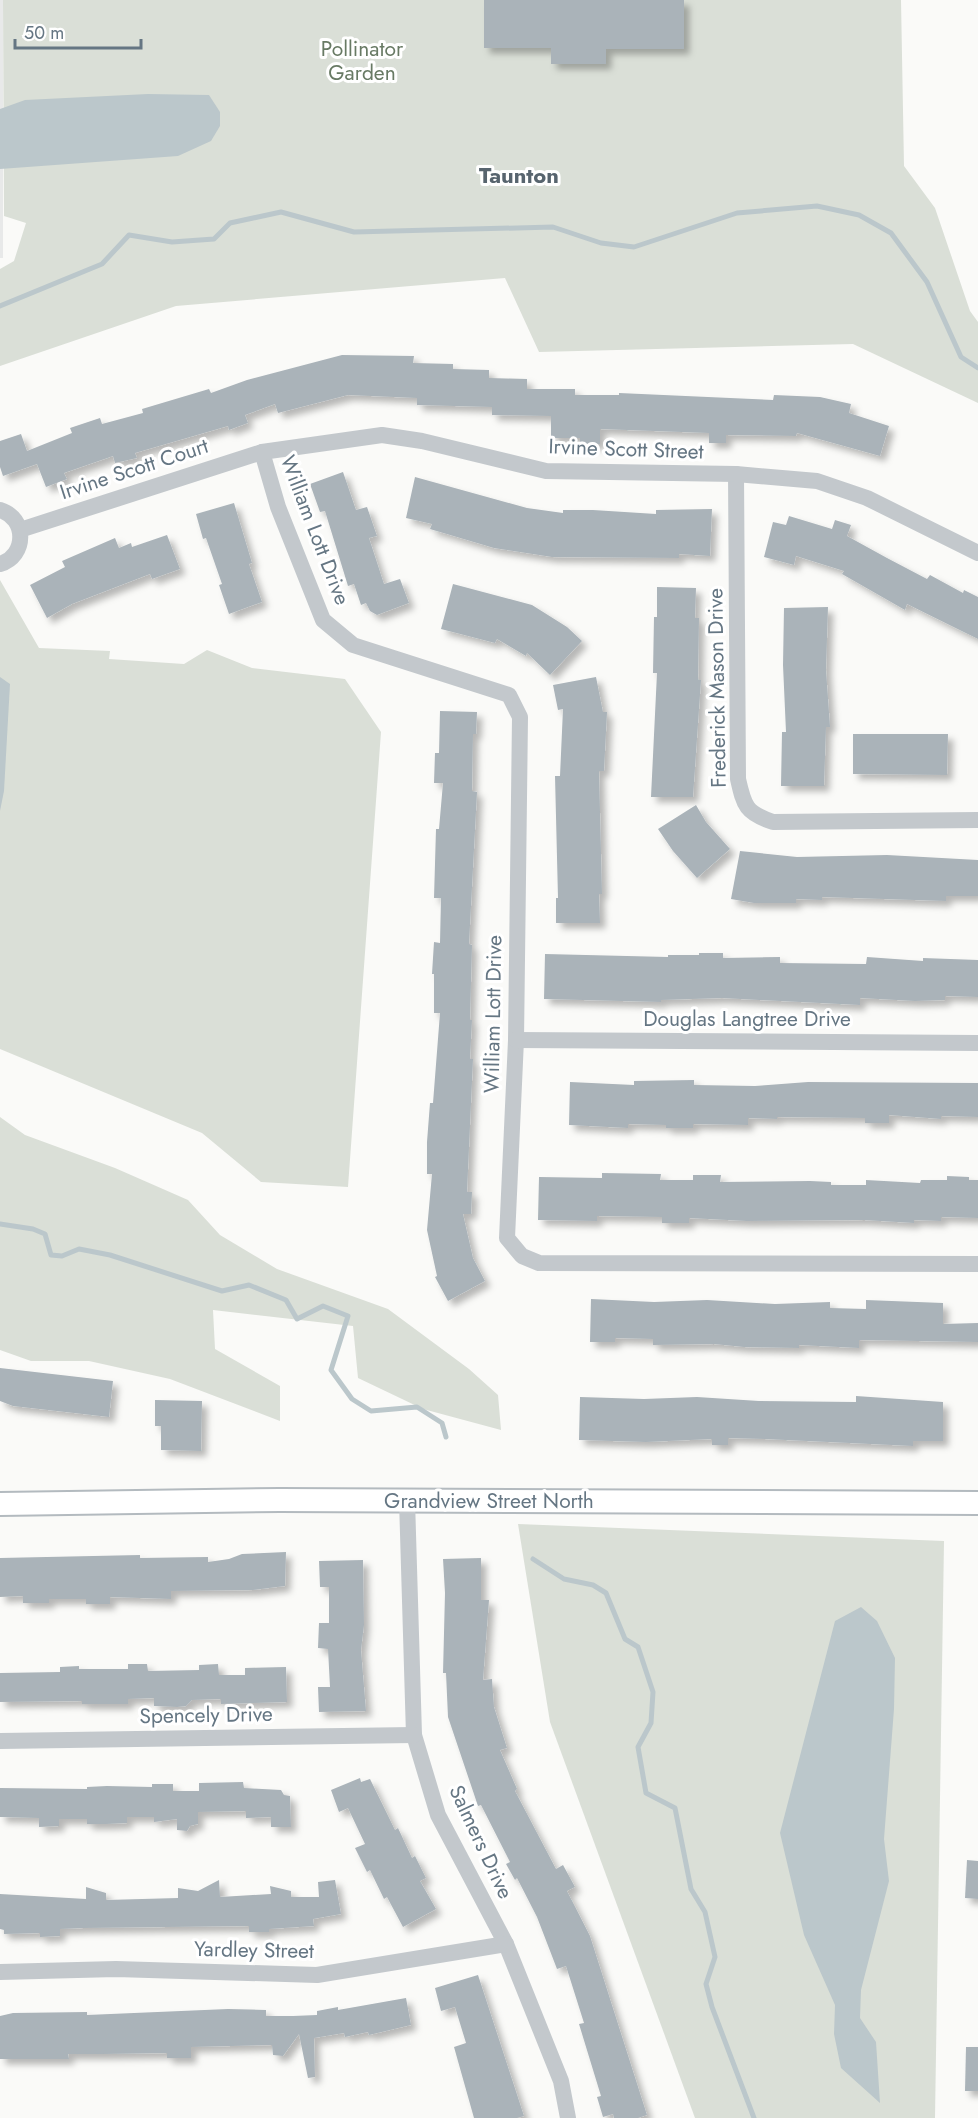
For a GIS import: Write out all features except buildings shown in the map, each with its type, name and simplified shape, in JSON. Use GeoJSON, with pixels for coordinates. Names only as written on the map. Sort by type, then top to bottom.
{"type":"FeatureCollection","features":[{"type":"Feature","properties":{"kind":"street","name":"Irvine Scott Street"},"geometry":{"type":"LineString","coordinates":[[261,452],[382,435],[422,441],[546,471],[736,474],[817,481],[867,498],[978,553]]}},
{"type":"Feature","properties":{"kind":"street","name":"Irvine Scott Court"},"geometry":{"type":"LineString","coordinates":[[20,530],[261,452]]}},
{"type":"Feature","properties":{"kind":"street","name":"William Lott Drive"},"geometry":{"type":"LineString","coordinates":[[261,452],[278,507],[323,620],[353,645],[509,695],[520,717],[516,1040],[507,1238],[522,1256],[539,1263],[978,1264]]}},
{"type":"Feature","properties":{"kind":"street","name":"Frederick Mason Drive"},"geometry":{"type":"LineString","coordinates":[[736,474],[738,779],[744,805],[757,817],[773,822],[978,820]]}},
{"type":"Feature","properties":{"kind":"street"},"geometry":{"type":"LineString","coordinates":[[0,510],[15,519],[20,530],[21,542],[16,554],[7,562],[0,564]]}},
{"type":"Feature","properties":{"kind":"street","name":"Douglas Langtree Drive"},"geometry":{"type":"LineString","coordinates":[[516,1040],[978,1043]]}},
{"type":"Feature","properties":{"kind":"street","name":"Grandview Street North"},"geometry":{"type":"LineString","coordinates":[[0,1504],[407,1500],[978,1503]]}},
{"type":"Feature","properties":{"kind":"street","name":"Salmers Drive"},"geometry":{"type":"LineString","coordinates":[[407,1500],[414,1735],[438,1815],[506,1944],[561,2081],[568,2118]]}},
{"type":"Feature","properties":{"kind":"street","name":"Spencely Drive"},"geometry":{"type":"LineString","coordinates":[[0,1741],[414,1735]]}},
{"type":"Feature","properties":{"kind":"street","name":"Yardley Street"},"geometry":{"type":"LineString","coordinates":[[0,1972],[116,1969],[317,1975],[506,1944]]}},
{"type":"Feature","properties":{"kind":"shaded area"},"geometry":{"type":"Polygon","coordinates":[[[0,0],[3,0],[3,258],[0,258],[0,0]]]}},
{"type":"Feature","properties":{"kind":"shaded area"},"geometry":{"type":"Polygon","coordinates":[[[148,94],[209,95],[220,112],[220,126],[211,141],[178,156],[0,169],[0,109],[25,100],[148,94]]]}},
{"type":"Feature","properties":{"kind":"shaded area"},"geometry":{"type":"Polygon","coordinates":[[[0,677],[10,684],[4,791],[0,811],[0,677]]]}},
{"type":"Feature","properties":{"kind":"shaded area"},"geometry":{"type":"Polygon","coordinates":[[[861,1607],[877,1621],[895,1658],[894,1709],[884,1839],[889,1881],[861,1990],[860,2018],[876,2042],[880,2103],[841,2068],[834,2034],[835,2005],[804,1935],[780,1833],[835,1621],[861,1607]]]}},
{"type":"Feature","properties":{"kind":"green space","name":"Pollinator Garden"},"geometry":{"type":"Polygon","coordinates":[[[3,0],[901,0],[904,166],[935,208],[970,311],[978,322],[978,403],[853,344],[539,352],[505,278],[176,306],[0,366],[0,269],[14,261],[26,223],[4,216],[3,0]]]}},
{"type":"Feature","properties":{"kind":"green space"},"geometry":{"type":"Polygon","coordinates":[[[0,580],[39,648],[110,651],[109,659],[184,664],[207,650],[252,668],[345,679],[381,732],[348,1187],[261,1182],[202,1133],[0,1049],[0,580]]]}},
{"type":"Feature","properties":{"kind":"green space"},"geometry":{"type":"Polygon","coordinates":[[[0,1117],[25,1135],[115,1168],[188,1200],[220,1235],[277,1269],[388,1309],[469,1369],[498,1395],[501,1430],[423,1409],[358,1378],[353,1326],[213,1310],[215,1349],[280,1386],[280,1421],[170,1379],[89,1361],[31,1361],[0,1350],[0,1117]]]}},
{"type":"Feature","properties":{"kind":"green space"},"geometry":{"type":"Polygon","coordinates":[[[518,1524],[944,1541],[935,2118],[695,2118],[550,1722],[518,1524]]]}},
{"type":"Feature","properties":{"kind":"waterway"},"geometry":{"type":"LineString","coordinates":[[0,306],[102,264],[129,235],[172,242],[214,239],[230,223],[281,212],[354,232],[553,227],[601,243],[634,247],[737,213],[817,206],[859,215],[891,233],[927,282],[961,357],[978,368]]}},
{"type":"Feature","properties":{"kind":"waterway"},"geometry":{"type":"LineString","coordinates":[[0,1224],[33,1229],[45,1234],[51,1255],[62,1256],[79,1249],[110,1255],[222,1291],[249,1285],[286,1300],[297,1319],[323,1306],[348,1316],[331,1370],[352,1399],[371,1411],[417,1407],[442,1423],[446,1437]]}},
{"type":"Feature","properties":{"kind":"waterway"},"geometry":{"type":"LineString","coordinates":[[533,1559],[564,1579],[593,1585],[606,1593],[625,1639],[638,1647],[653,1692],[651,1723],[638,1747],[646,1793],[675,1808],[691,1889],[705,1912],[715,1957],[706,1984],[712,2007],[754,2118]]}},
{"type":"Feature","properties":{"kind":"district","name":"Taunton"},"geometry":{"type":"Point","coordinates":[519,175]}}]}
